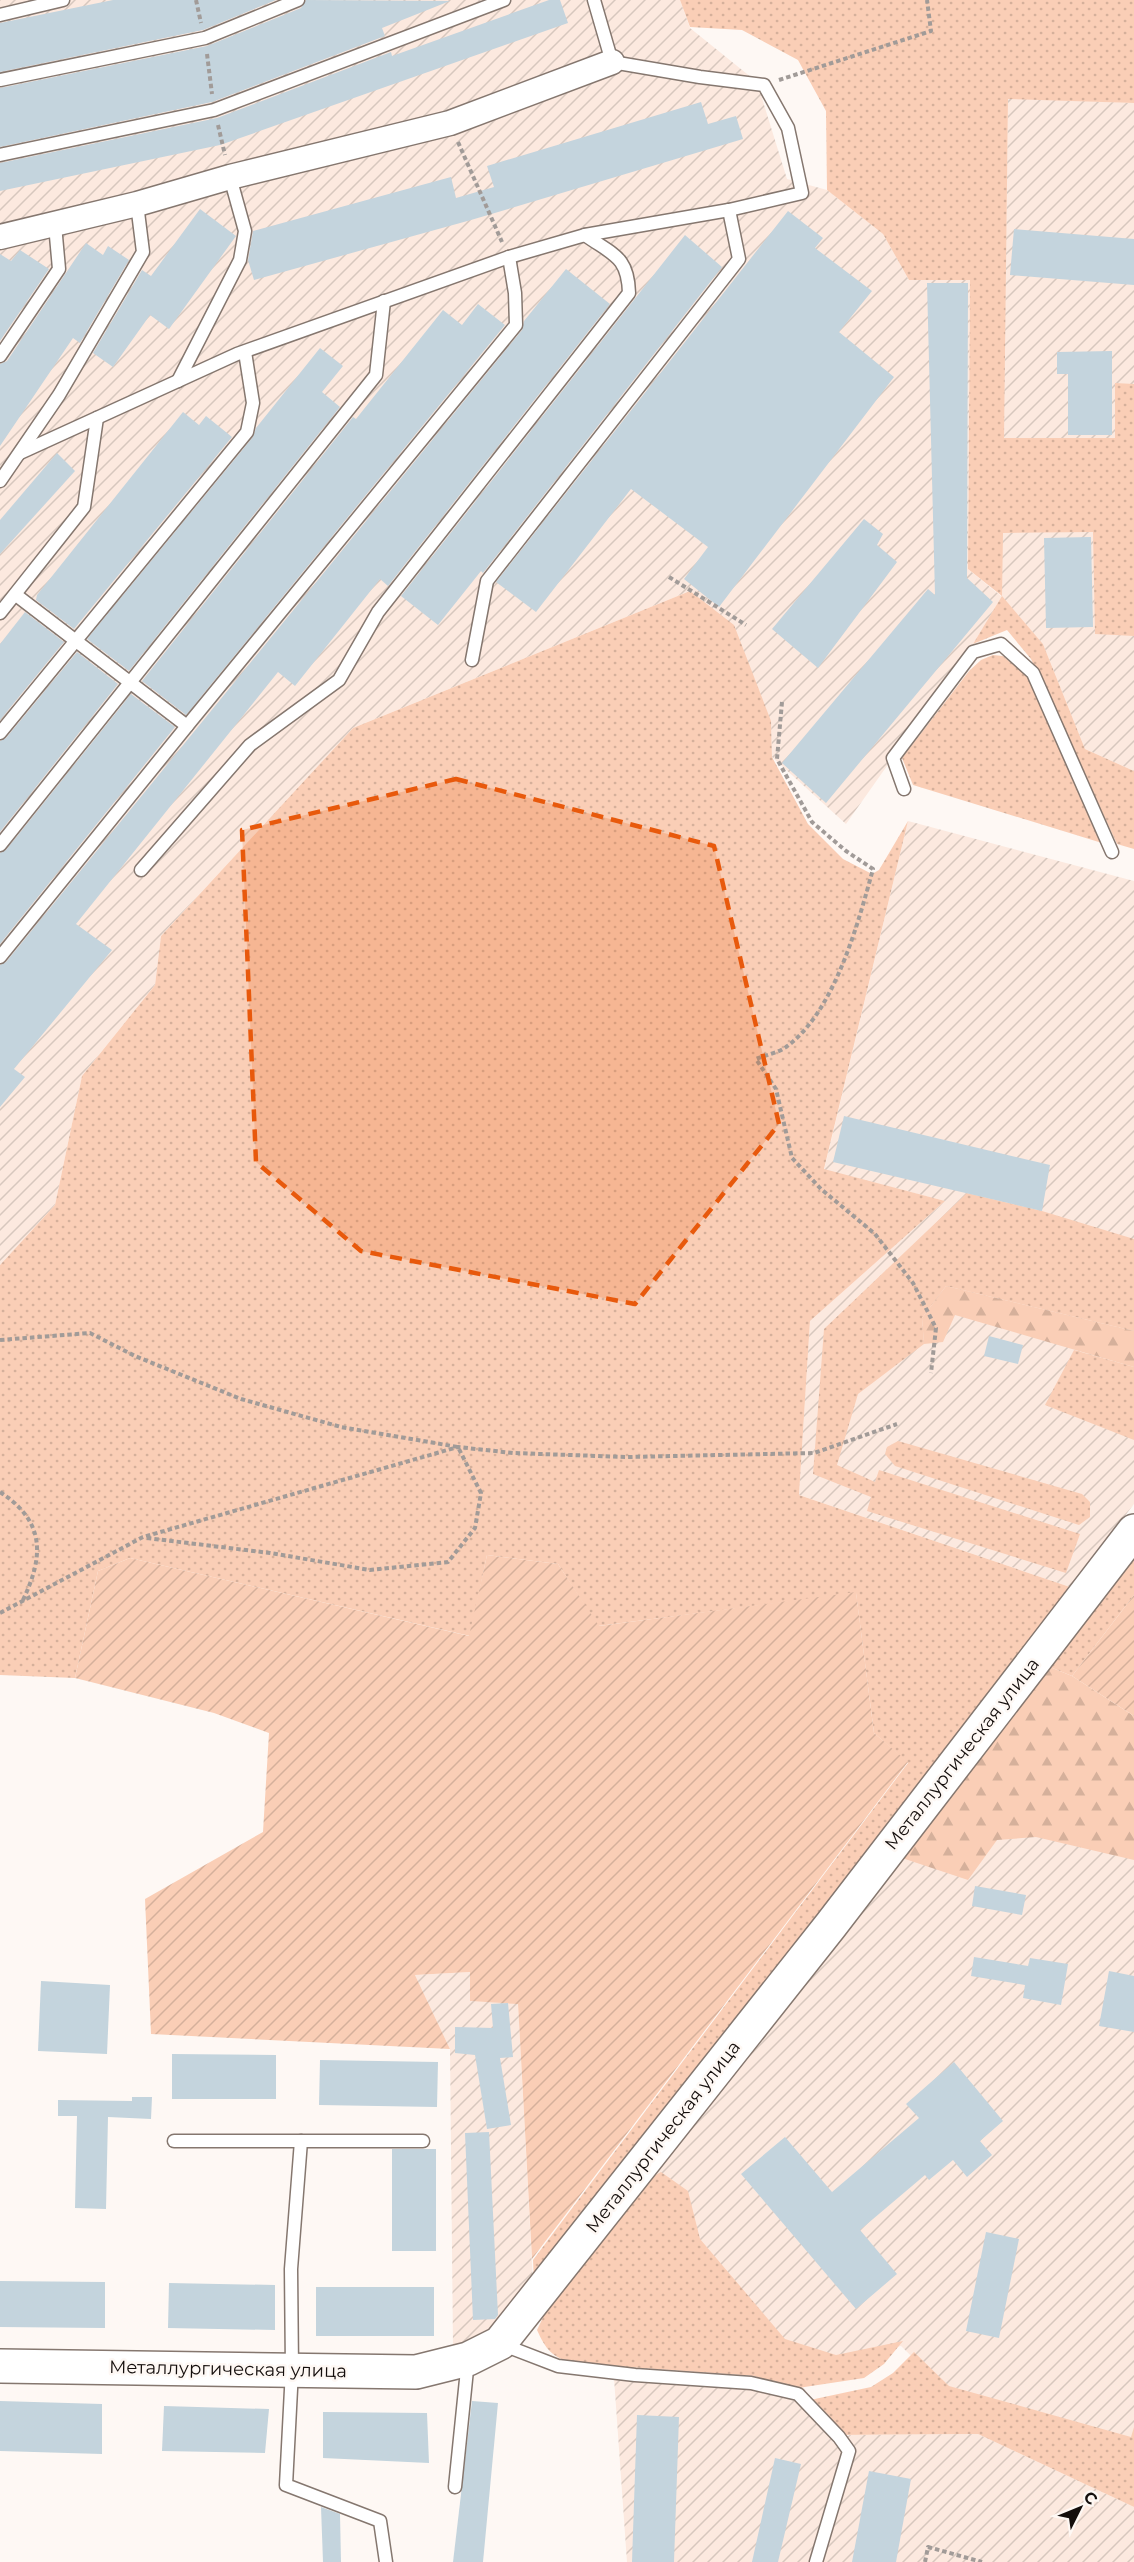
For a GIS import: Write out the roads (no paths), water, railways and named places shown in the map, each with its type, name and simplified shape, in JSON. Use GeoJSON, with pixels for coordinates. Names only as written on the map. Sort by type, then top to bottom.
{"type":"FeatureCollection","features":[{"type":"Feature","properties":{"kind":"street"},"geometry":{"type":"LineString","coordinates":[[0,237],[55,225],[230,177],[450,123],[612,62]]}},
{"type":"Feature","properties":{"kind":"street","name":"Металлургическая улица"},"geometry":{"type":"LineString","coordinates":[[0,2366],[416,2372],[468,2359],[500,2343],[831,1925],[1134,1531]]}},
{"type":"Feature","properties":{"kind":"lane"},"geometry":{"type":"LineString","coordinates":[[0,15],[63,0]]}},
{"type":"Feature","properties":{"kind":"lane"},"geometry":{"type":"LineString","coordinates":[[0,80],[205,38],[298,0]]}},
{"type":"Feature","properties":{"kind":"lane"},"geometry":{"type":"LineString","coordinates":[[0,154],[214,110],[504,0]]}},
{"type":"Feature","properties":{"kind":"lane"},"geometry":{"type":"LineString","coordinates":[[20,453],[246,352],[509,256],[585,235],[729,210],[802,193],[788,128],[764,85],[612,62],[594,0]]}},
{"type":"Feature","properties":{"kind":"lane"},"geometry":{"type":"LineString","coordinates":[[178,381],[240,260],[245,231],[230,177]]}},
{"type":"Feature","properties":{"kind":"lane"},"geometry":{"type":"LineString","coordinates":[[0,481],[59,395],[143,252],[137,204]]}},
{"type":"Feature","properties":{"kind":"lane"},"geometry":{"type":"LineString","coordinates":[[472,660],[487,581],[739,259],[729,210]]}},
{"type":"Feature","properties":{"kind":"lane"},"geometry":{"type":"LineString","coordinates":[[0,356],[58,269],[55,225]]}},
{"type":"Feature","properties":{"kind":"lane"},"geometry":{"type":"LineString","coordinates":[[141,870],[250,745],[339,680],[378,612],[629,293],[628,271],[617,258],[585,235]]}},
{"type":"Feature","properties":{"kind":"lane"},"geometry":{"type":"LineString","coordinates":[[0,957],[516,326],[515,293],[509,256]]}},
{"type":"Feature","properties":{"kind":"lane"},"geometry":{"type":"LineString","coordinates":[[0,845],[376,375],[384,301]]}},
{"type":"Feature","properties":{"kind":"lane"},"geometry":{"type":"LineString","coordinates":[[0,734],[247,432],[253,404],[246,352]]}},
{"type":"Feature","properties":{"kind":"lane"},"geometry":{"type":"LineString","coordinates":[[0,614],[84,507],[97,418]]}},
{"type":"Feature","properties":{"kind":"lane"},"geometry":{"type":"LineString","coordinates":[[16,595],[187,726]]}},
{"type":"Feature","properties":{"kind":"lane"},"geometry":{"type":"LineString","coordinates":[[904,789],[893,758],[973,652],[1001,644],[1033,673],[1112,852]]}},
{"type":"Feature","properties":{"kind":"lane"},"geometry":{"type":"LineString","coordinates":[[301,2140],[291,2270],[292,2370],[286,2485],[380,2521],[386,2562]]}},
{"type":"Feature","properties":{"kind":"lane"},"geometry":{"type":"LineString","coordinates":[[174,2141],[423,2141]]}},
{"type":"Feature","properties":{"kind":"lane"},"geometry":{"type":"LineString","coordinates":[[500,2343],[558,2366],[634,2375],[751,2383],[798,2394],[839,2437],[849,2451],[816,2562]]}},
{"type":"Feature","properties":{"kind":"lane"},"geometry":{"type":"LineString","coordinates":[[455,2487],[468,2359]]}}]}
